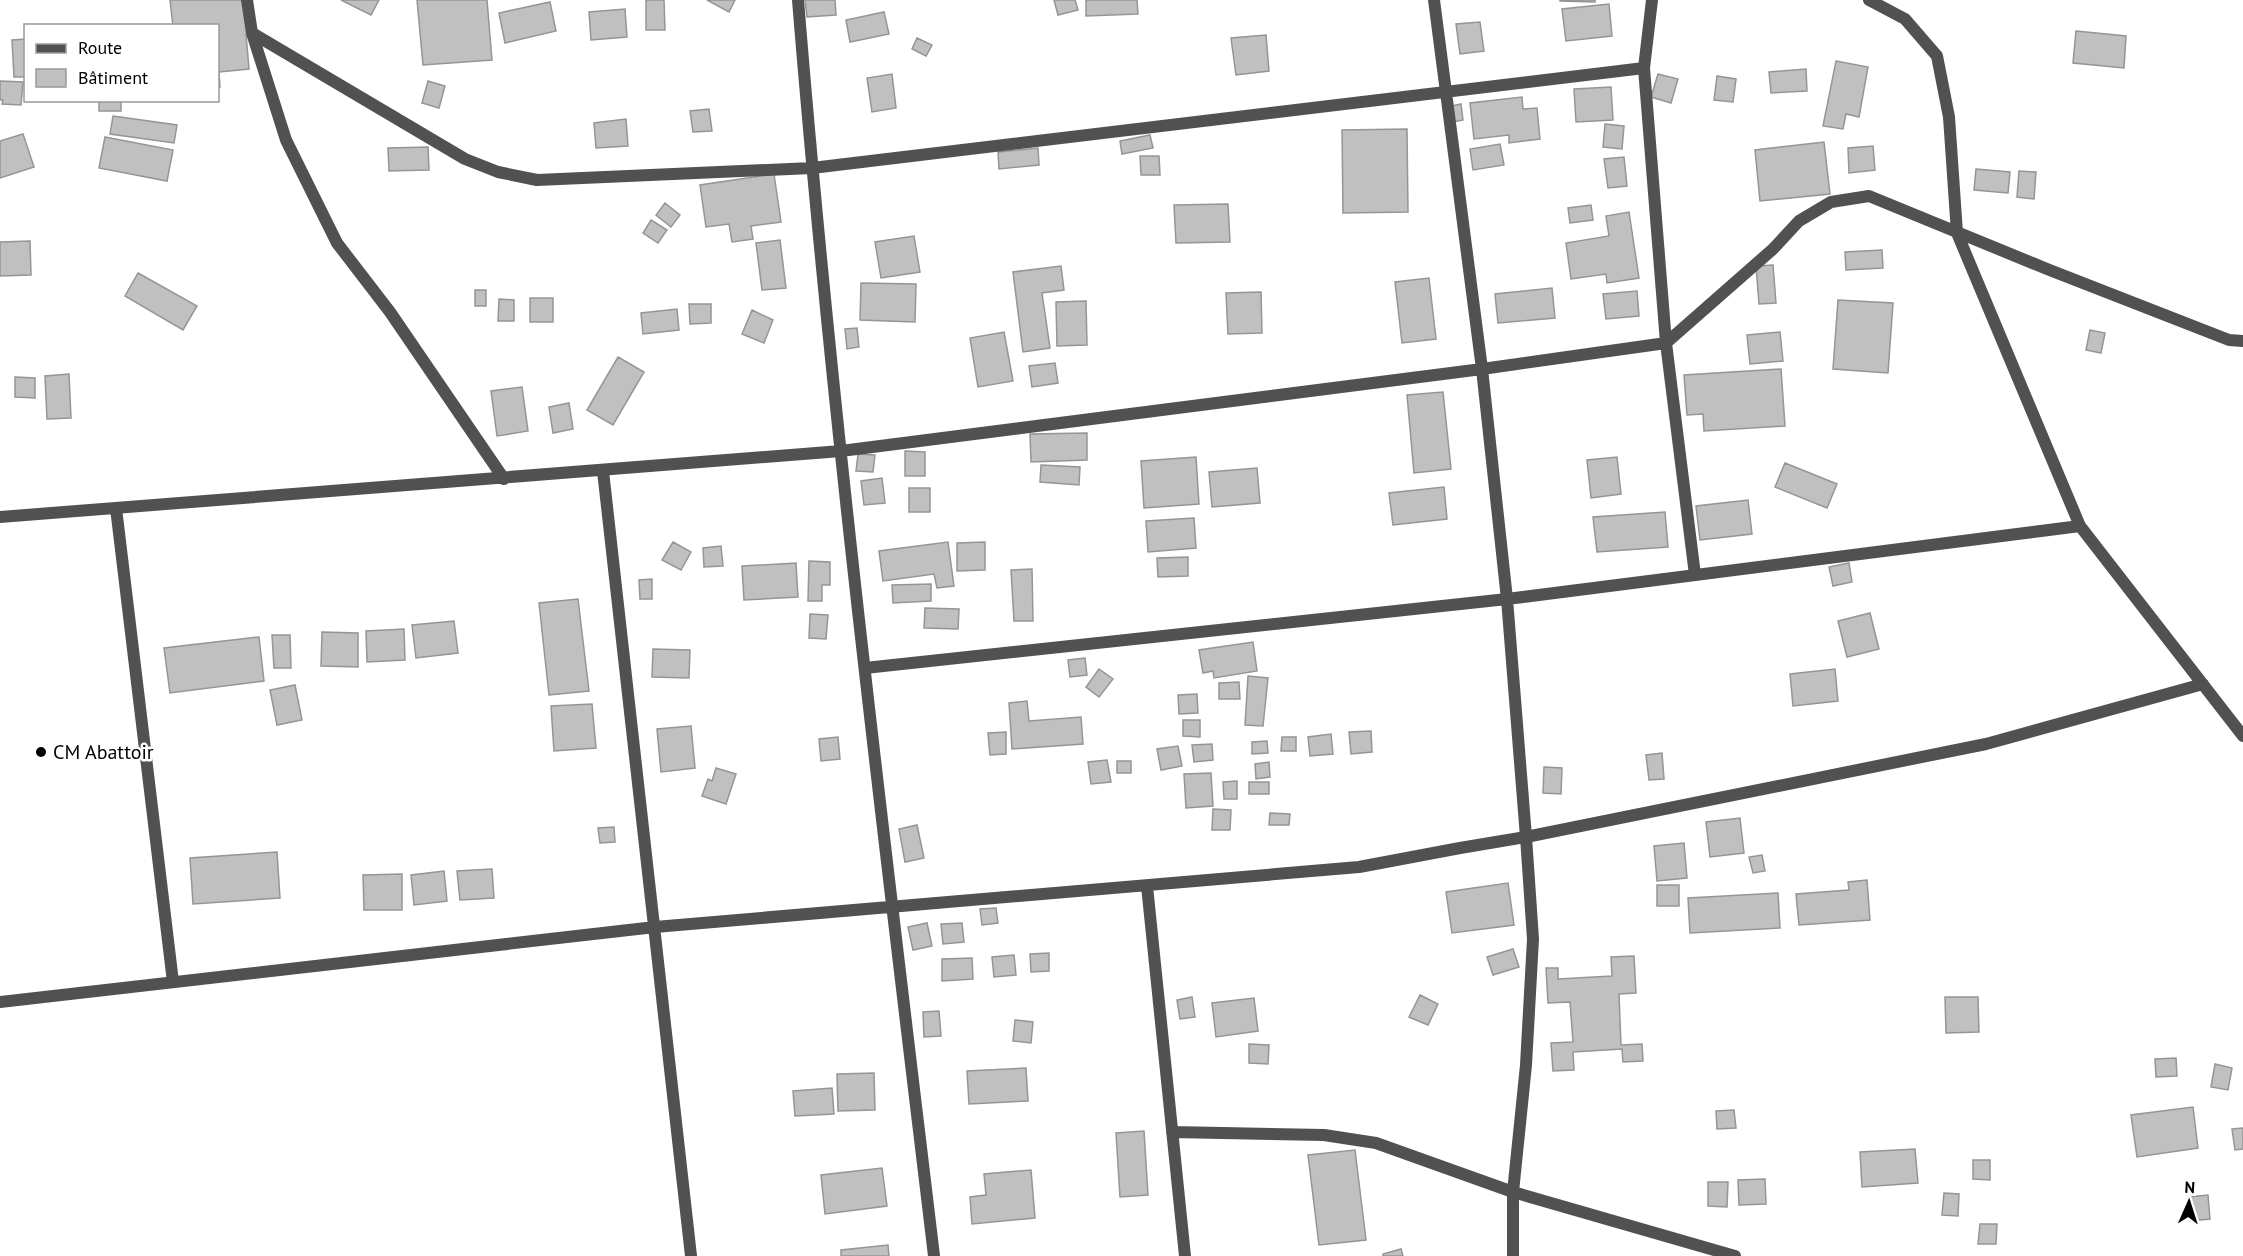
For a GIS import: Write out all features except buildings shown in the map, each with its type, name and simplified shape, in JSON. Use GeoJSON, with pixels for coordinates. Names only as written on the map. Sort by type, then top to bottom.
{"type":"FeatureCollection","features":[{"type":"Feature","properties":{"kind":"street"},"geometry":{"type":"LineString","coordinates":[[247,0],[252,33],[286,140],[337,243],[390,312],[504,479]]}},
{"type":"Feature","properties":{"kind":"street"},"geometry":{"type":"LineString","coordinates":[[798,0],[812,168],[841,451],[934,1256]]}},
{"type":"Feature","properties":{"kind":"street"},"geometry":{"type":"LineString","coordinates":[[1434,0],[1482,369],[1507,599],[1533,939],[1526,1065],[1514,1192],[1513,1256]]}},
{"type":"Feature","properties":{"kind":"street"},"geometry":{"type":"LineString","coordinates":[[1652,0],[1644,68],[1666,344],[1695,575]]}},
{"type":"Feature","properties":{"kind":"street"},"geometry":{"type":"LineString","coordinates":[[1869,0],[1905,19],[1937,56],[1949,117],[1957,233],[2080,526],[2243,736]]}},
{"type":"Feature","properties":{"kind":"street"},"geometry":{"type":"LineString","coordinates":[[252,33],[465,159],[498,172],[537,180],[812,168],[1644,68]]}},
{"type":"Feature","properties":{"kind":"street"},"geometry":{"type":"LineString","coordinates":[[0,517],[841,451],[1666,344],[1773,249],[1799,220],[1831,202],[1869,196],[2229,340],[2243,341]]}},
{"type":"Feature","properties":{"kind":"street"},"geometry":{"type":"LineString","coordinates":[[603,471],[691,1256]]}},
{"type":"Feature","properties":{"kind":"street"},"geometry":{"type":"LineString","coordinates":[[116,508],[173,982]]}},
{"type":"Feature","properties":{"kind":"street"},"geometry":{"type":"LineString","coordinates":[[866,668],[1507,599],[2080,526]]}},
{"type":"Feature","properties":{"kind":"street"},"geometry":{"type":"LineString","coordinates":[[0,1002],[655,927],[1359,867],[1526,837],[1986,744],[2203,684]]}},
{"type":"Feature","properties":{"kind":"street"},"geometry":{"type":"LineString","coordinates":[[1147,886],[1185,1256]]}},
{"type":"Feature","properties":{"kind":"street"},"geometry":{"type":"LineString","coordinates":[[1172,1132],[1324,1135],[1376,1143],[1514,1192],[1735,1256]]}},
{"type":"Feature","properties":{"kind":"place","name":"CM Abattoir"},"geometry":{"type":"Point","coordinates":[41,752]}}]}
